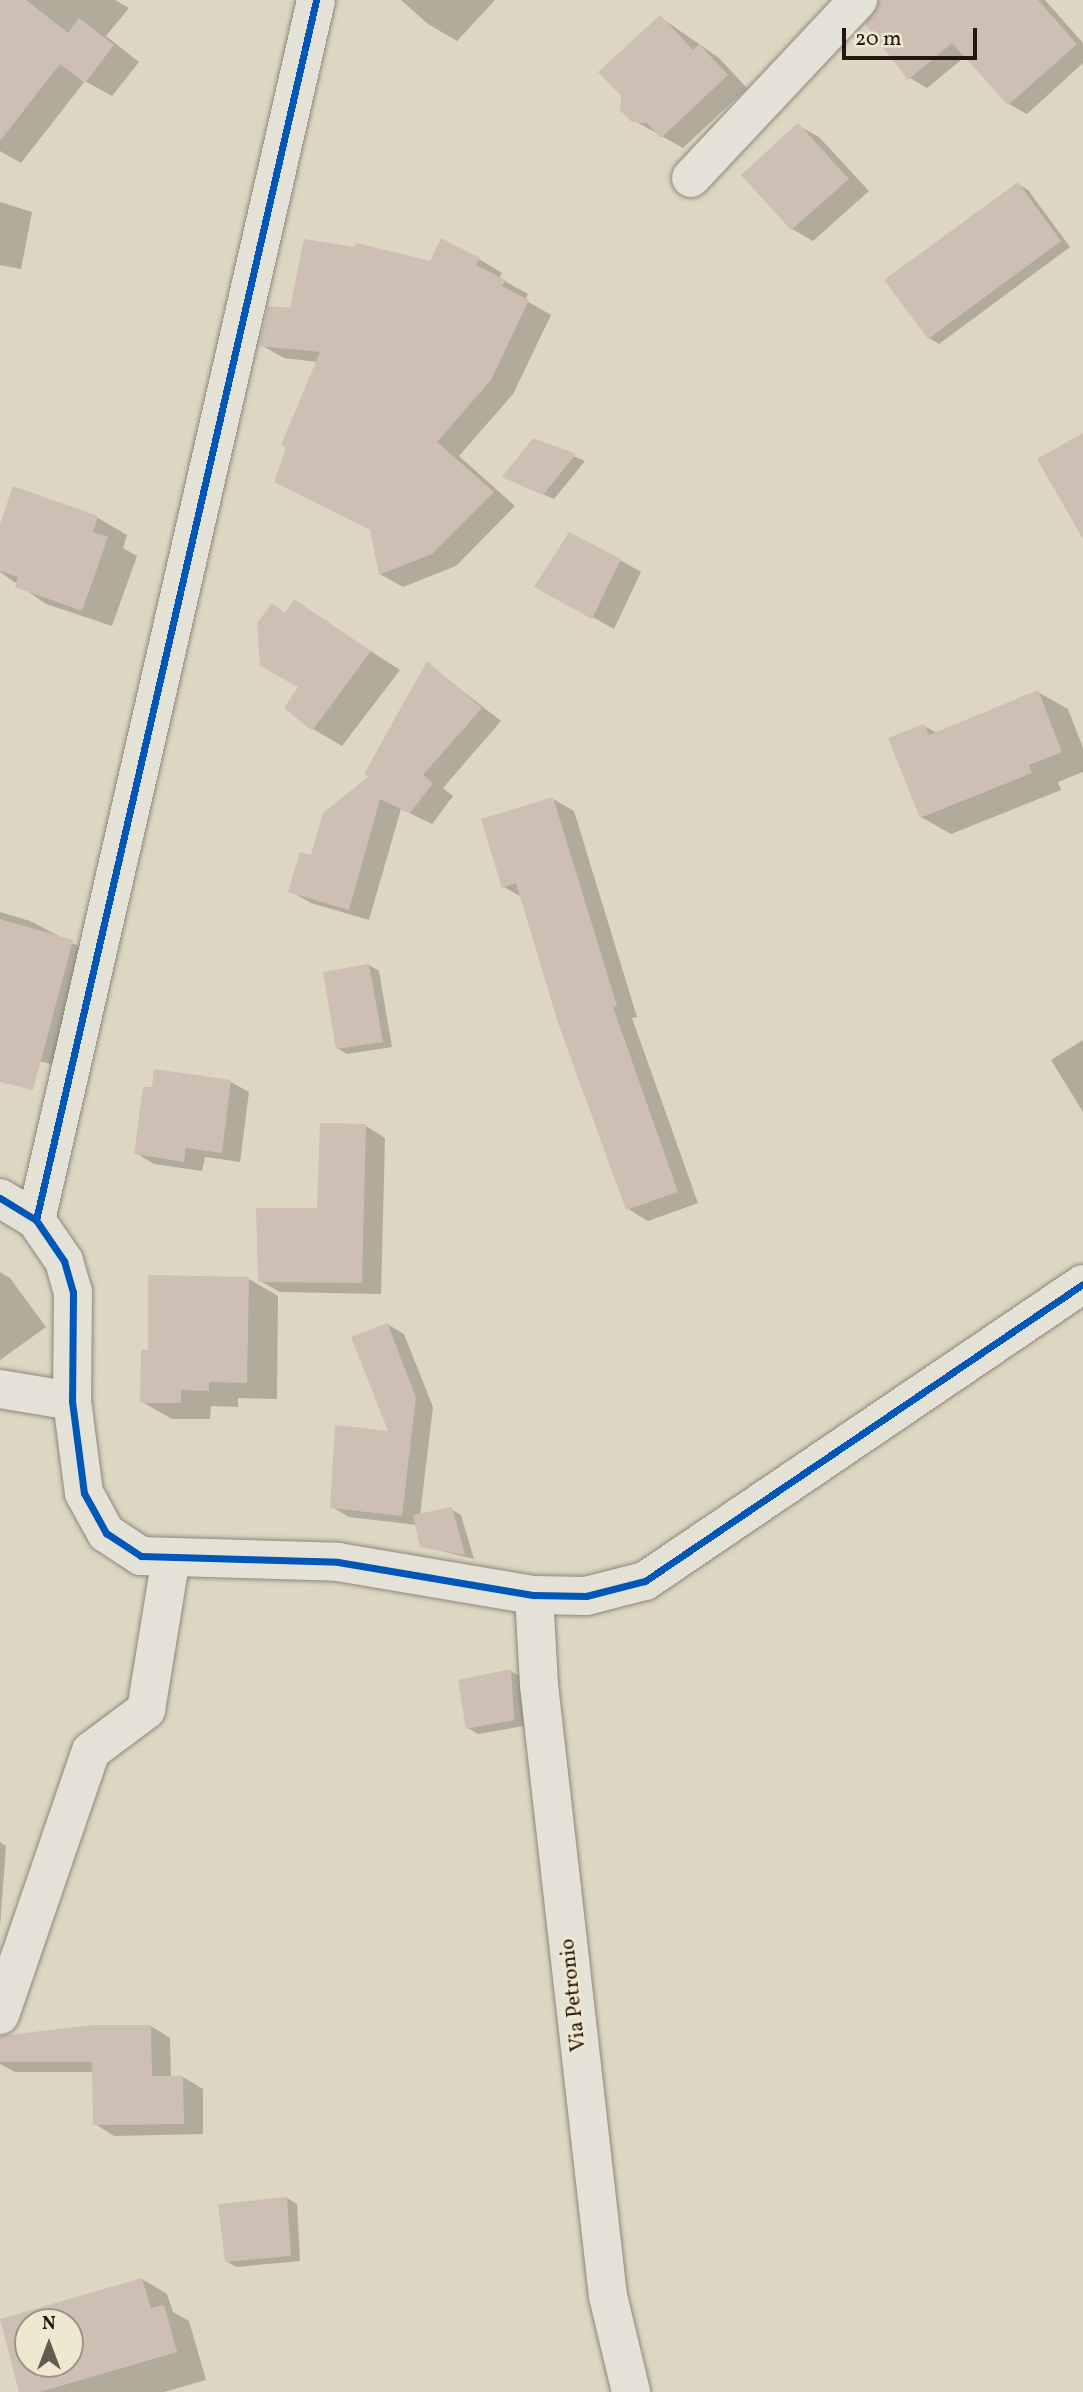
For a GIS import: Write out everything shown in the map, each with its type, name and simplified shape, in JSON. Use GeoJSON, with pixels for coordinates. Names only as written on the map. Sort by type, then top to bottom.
{"type":"FeatureCollection","features":[{"type":"Feature","properties":{"kind":"street"},"geometry":{"type":"LineString","coordinates":[[36,1220],[316,0]]}},
{"type":"Feature","properties":{"kind":"street"},"geometry":{"type":"LineString","coordinates":[[691,178],[858,0]]}},
{"type":"Feature","properties":{"kind":"street"},"geometry":{"type":"LineString","coordinates":[[0,1198],[36,1220],[64,1261],[73,1293],[72,1401],[84,1493],[106,1533],[141,1556],[338,1562],[534,1595],[586,1596],[645,1581],[1083,1284]]}},
{"type":"Feature","properties":{"kind":"street"},"geometry":{"type":"LineString","coordinates":[[0,1389],[72,1401]]}},
{"type":"Feature","properties":{"kind":"street"},"geometry":{"type":"LineString","coordinates":[[0,2015],[91,1751],[146,1710],[171,1558]]}},
{"type":"Feature","properties":{"kind":"street","name":"Via Petronio"},"geometry":{"type":"LineString","coordinates":[[534,1595],[539,1685],[608,2296],[631,2392]]}},
{"type":"Feature","properties":{"kind":"building"},"geometry":{"type":"Polygon","coordinates":[[[0,0],[26,0],[68,33],[79,18],[114,45],[85,83],[60,64],[0,141],[0,0]]]}},
{"type":"Feature","properties":{"kind":"building"},"geometry":{"type":"Polygon","coordinates":[[[879,0],[1038,0],[1077,44],[1008,105],[952,43],[908,80],[865,24],[879,0]]]}},
{"type":"Feature","properties":{"kind":"building"},"geometry":{"type":"Polygon","coordinates":[[[660,15],[693,50],[699,44],[728,75],[661,138],[647,123],[632,122],[620,110],[621,96],[598,72],[660,15]]]}},
{"type":"Feature","properties":{"kind":"building"},"geometry":{"type":"Polygon","coordinates":[[[798,123],[849,179],[791,230],[741,175],[798,123]]]}},
{"type":"Feature","properties":{"kind":"building"},"geometry":{"type":"Polygon","coordinates":[[[1018,182],[1061,241],[928,339],[884,280],[1018,182]]]}},
{"type":"Feature","properties":{"kind":"building"},"geometry":{"type":"Polygon","coordinates":[[[441,238],[480,258],[476,265],[506,280],[502,286],[529,300],[491,380],[437,442],[494,492],[432,554],[379,575],[370,530],[274,482],[286,448],[281,445],[320,352],[259,346],[268,306],[290,308],[304,239],[354,247],[356,243],[430,261],[441,238]]]}},
{"type":"Feature","properties":{"kind":"building"},"geometry":{"type":"Polygon","coordinates":[[[1083,433],[1083,539],[1037,459],[1083,433]]]}},
{"type":"Feature","properties":{"kind":"building"},"geometry":{"type":"Polygon","coordinates":[[[533,438],[576,454],[543,495],[502,477],[533,438]]]}},
{"type":"Feature","properties":{"kind":"building"},"geometry":{"type":"Polygon","coordinates":[[[13,486],[98,516],[93,532],[108,537],[82,611],[15,587],[18,577],[0,571],[0,524],[13,486]]]}},
{"type":"Feature","properties":{"kind":"building"},"geometry":{"type":"Polygon","coordinates":[[[569,532],[621,559],[592,619],[534,587],[569,532]]]}},
{"type":"Feature","properties":{"kind":"building"},"geometry":{"type":"Polygon","coordinates":[[[294,599],[371,651],[312,731],[284,708],[298,687],[260,666],[257,623],[272,603],[285,613],[294,599]]]}},
{"type":"Feature","properties":{"kind":"building"},"geometry":{"type":"Polygon","coordinates":[[[427,661],[482,708],[423,775],[433,783],[410,813],[380,799],[349,910],[288,892],[300,852],[311,855],[323,813],[368,777],[364,774],[427,661]]]}},
{"type":"Feature","properties":{"kind":"building"},"geometry":{"type":"Polygon","coordinates":[[[1038,690],[1062,752],[1029,765],[1032,773],[920,818],[888,738],[924,724],[929,735],[1038,690]]]}},
{"type":"Feature","properties":{"kind":"building"},"geometry":{"type":"Polygon","coordinates":[[[553,797],[617,1006],[613,1007],[678,1192],[626,1210],[558,1023],[516,883],[502,888],[481,819],[553,797]]]}},
{"type":"Feature","properties":{"kind":"building"},"geometry":{"type":"Polygon","coordinates":[[[0,919],[73,940],[33,1090],[0,1082],[0,919]]]}},
{"type":"Feature","properties":{"kind":"building"},"geometry":{"type":"Polygon","coordinates":[[[369,964],[383,1042],[336,1049],[323,972],[369,964]]]}},
{"type":"Feature","properties":{"kind":"building"},"geometry":{"type":"Polygon","coordinates":[[[154,1069],[231,1080],[222,1153],[186,1148],[184,1162],[134,1154],[143,1087],[152,1087],[154,1069]]]}},
{"type":"Feature","properties":{"kind":"building"},"geometry":{"type":"Polygon","coordinates":[[[320,1123],[366,1124],[362,1283],[258,1282],[256,1208],[317,1208],[320,1123]]]}},
{"type":"Feature","properties":{"kind":"building"},"geometry":{"type":"Polygon","coordinates":[[[148,1275],[249,1277],[247,1383],[209,1382],[209,1391],[181,1390],[181,1403],[140,1403],[141,1350],[148,1350],[148,1275]]]}},
{"type":"Feature","properties":{"kind":"building"},"geometry":{"type":"Polygon","coordinates":[[[387,1323],[416,1397],[402,1516],[330,1508],[335,1425],[388,1431],[351,1337],[387,1323]]]}},
{"type":"Feature","properties":{"kind":"building"},"geometry":{"type":"Polygon","coordinates":[[[452,1507],[465,1555],[420,1547],[413,1515],[452,1507]]]}},
{"type":"Feature","properties":{"kind":"building"},"geometry":{"type":"Polygon","coordinates":[[[511,1669],[514,1720],[466,1729],[458,1680],[511,1669]]]}},
{"type":"Feature","properties":{"kind":"building"},"geometry":{"type":"Polygon","coordinates":[[[92,2025],[151,2025],[152,2076],[183,2076],[184,2124],[93,2125],[92,2062],[0,2062],[0,2036],[92,2025]]]}},
{"type":"Feature","properties":{"kind":"building"},"geometry":{"type":"Polygon","coordinates":[[[287,2197],[291,2256],[225,2262],[218,2204],[287,2197]]]}},
{"type":"Feature","properties":{"kind":"building"},"geometry":{"type":"Polygon","coordinates":[[[142,2278],[151,2308],[164,2305],[177,2352],[40,2392],[19,2392],[15,2378],[84,2378],[84,2308],[38,2308],[142,2278]]]}},
{"type":"Feature","properties":{"kind":"building"},"geometry":{"type":"Polygon","coordinates":[[[14,2315],[14,2373],[0,2319],[14,2315]]]}},
{"type":"Feature","properties":{"kind":"cycle path"},"geometry":{"type":"LineString","coordinates":[[36,1220],[316,0]]}},
{"type":"Feature","properties":{"kind":"cycle path"},"geometry":{"type":"LineString","coordinates":[[0,1198],[36,1220],[64,1261],[73,1292],[72,1401],[84,1493],[106,1533],[141,1556],[338,1562],[534,1595],[586,1596],[645,1581],[1083,1284]]}}]}
